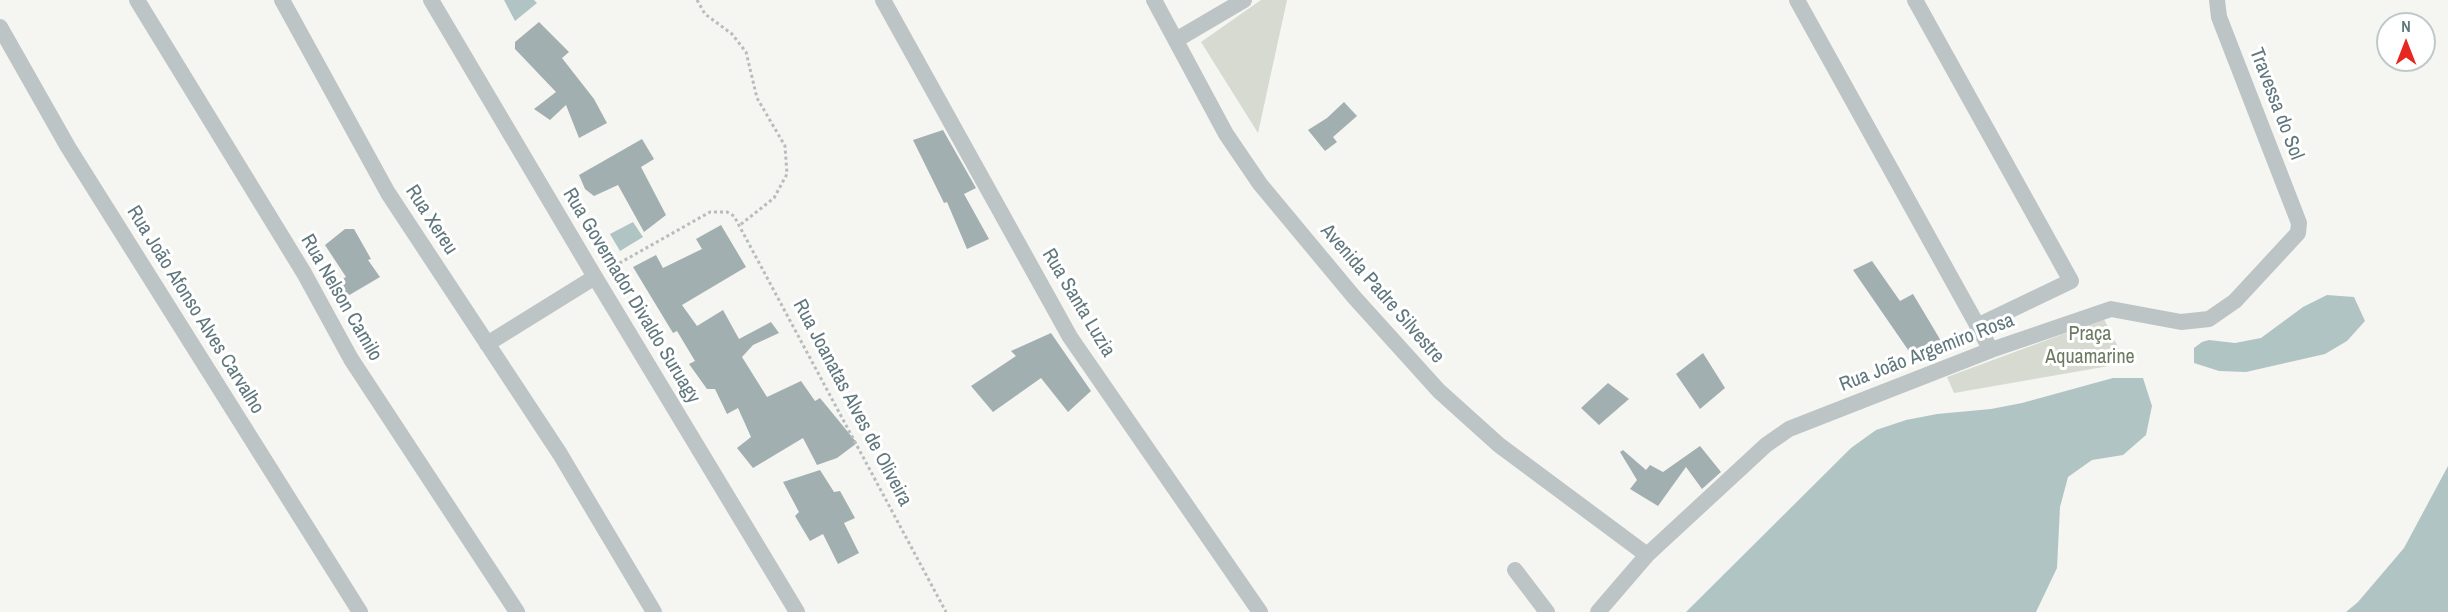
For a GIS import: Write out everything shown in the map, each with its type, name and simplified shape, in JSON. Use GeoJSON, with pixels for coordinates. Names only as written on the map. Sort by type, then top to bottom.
{"type":"FeatureCollection","features":[{"type":"Feature","properties":{"kind":"street","name":"Rua Nelson Camilo"},"geometry":{"type":"LineString","coordinates":[[137,0],[304,273],[351,359],[517,612]]}},
{"type":"Feature","properties":{"kind":"street","name":"Rua Xereu"},"geometry":{"type":"LineString","coordinates":[[282,0],[388,193],[560,454],[654,612]]}},
{"type":"Feature","properties":{"kind":"street","name":"Rua Governador Divaldo Suruagy"},"geometry":{"type":"LineString","coordinates":[[431,0],[797,612]]}},
{"type":"Feature","properties":{"kind":"street","name":"Rua Santa Luzia"},"geometry":{"type":"LineString","coordinates":[[883,0],[1070,337],[1260,612]]}},
{"type":"Feature","properties":{"kind":"street","name":"Avenida Padre Silvestre"},"geometry":{"type":"LineString","coordinates":[[1154,0],[1226,134],[1260,184],[1354,297],[1439,391],[1499,445],[1647,555]]}},
{"type":"Feature","properties":{"kind":"street"},"geometry":{"type":"LineString","coordinates":[[1176,40],[1244,0]]}},
{"type":"Feature","properties":{"kind":"street"},"geometry":{"type":"LineString","coordinates":[[1797,0],[1991,350]]}},
{"type":"Feature","properties":{"kind":"street"},"geometry":{"type":"LineString","coordinates":[[1915,0],[2072,281],[1977,326]]}},
{"type":"Feature","properties":{"kind":"street","name":"Travessa do Sol"},"geometry":{"type":"LineString","coordinates":[[2217,0],[2219,17],[2300,223]]}},
{"type":"Feature","properties":{"kind":"street","name":"Rua João Afonso Alves Carvalho"},"geometry":{"type":"LineString","coordinates":[[0,27],[68,147],[360,612]]}},
{"type":"Feature","properties":{"kind":"street","name":"Rua João Argemiro Rosa"},"geometry":{"type":"LineString","coordinates":[[1598,612],[1647,555],[1766,445],[1789,429],[1991,350],[2111,309],[2181,322],[2208,319],[2235,301],[2298,233],[2300,223]]}},
{"type":"Feature","properties":{"kind":"street"},"geometry":{"type":"LineString","coordinates":[[487,344],[595,277]]}},
{"type":"Feature","properties":{"kind":"street"},"geometry":{"type":"LineString","coordinates":[[1515,570],[1547,612]]}},
{"type":"Feature","properties":{"kind":"path"},"geometry":{"type":"LineString","coordinates":[[697,0],[705,14],[732,34],[746,52],[757,98],[785,146],[787,174],[774,198],[740,225]]}},
{"type":"Feature","properties":{"kind":"path","name":"Rua Joanatas Alves de Oliveira"},"geometry":{"type":"LineString","coordinates":[[595,277],[711,212],[727,212],[740,225],[946,612]]}},
{"type":"Feature","properties":{"kind":"green space"},"geometry":{"type":"Polygon","coordinates":[[[1261,0],[1287,0],[1258,133],[1201,42],[1261,0]]]}},
{"type":"Feature","properties":{"kind":"green space","name":"Praça Aquamarine"},"geometry":{"type":"Polygon","coordinates":[[[2104,319],[2126,363],[1954,393],[1947,377],[2104,319]]]}},
{"type":"Feature","properties":{"kind":"shaded area"},"geometry":{"type":"Polygon","coordinates":[[[504,0],[534,0],[537,3],[515,21],[504,0]]]}},
{"type":"Feature","properties":{"kind":"shaded area"},"geometry":{"type":"Polygon","coordinates":[[[633,222],[643,237],[620,251],[610,234],[633,222]]]}},
{"type":"Feature","properties":{"kind":"shaded area"},"geometry":{"type":"Polygon","coordinates":[[[2327,295],[2354,297],[2365,321],[2347,341],[2325,354],[2246,372],[2219,371],[2194,363],[2194,348],[2202,342],[2209,340],[2235,343],[2261,338],[2303,307],[2327,295]]]}},
{"type":"Feature","properties":{"kind":"shaded area"},"geometry":{"type":"Polygon","coordinates":[[[2113,378],[2143,378],[2152,406],[2146,435],[2123,455],[2092,460],[2068,477],[2060,507],[2057,568],[2036,612],[1686,612],[1851,448],[1876,430],[1906,420],[1937,414],[1991,409],[2022,403],[2113,378]]]}},
{"type":"Feature","properties":{"kind":"shaded area"},"geometry":{"type":"Polygon","coordinates":[[[2448,466],[2448,612],[2346,612],[2358,602],[2404,548],[2448,466]]]}},
{"type":"Feature","properties":{"kind":"building"},"geometry":{"type":"Polygon","coordinates":[[[539,22],[569,52],[562,58],[594,99],[607,123],[579,138],[566,105],[550,120],[534,109],[556,92],[515,49],[515,42],[539,22]]]}},
{"type":"Feature","properties":{"kind":"building"},"geometry":{"type":"Polygon","coordinates":[[[1344,102],[1357,116],[1333,137],[1337,142],[1325,151],[1308,130],[1327,118],[1344,102]]]}},
{"type":"Feature","properties":{"kind":"building"},"geometry":{"type":"Polygon","coordinates":[[[943,130],[976,188],[964,194],[989,239],[967,249],[947,202],[944,203],[913,140],[943,130]]]}},
{"type":"Feature","properties":{"kind":"building"},"geometry":{"type":"Polygon","coordinates":[[[642,139],[654,159],[641,167],[666,215],[644,232],[618,185],[594,196],[585,189],[579,175],[642,139]]]}},
{"type":"Feature","properties":{"kind":"building"},"geometry":{"type":"Polygon","coordinates":[[[721,225],[746,267],[682,305],[697,326],[723,310],[739,339],[771,322],[779,333],[753,345],[742,357],[767,397],[801,381],[815,401],[820,398],[857,443],[837,458],[817,465],[803,438],[753,468],[737,448],[751,437],[738,408],[727,414],[715,389],[707,389],[689,364],[695,361],[677,331],[673,333],[633,267],[656,255],[663,268],[702,249],[696,239],[721,225]]]}},
{"type":"Feature","properties":{"kind":"building"},"geometry":{"type":"Polygon","coordinates":[[[345,229],[354,229],[371,259],[368,260],[380,277],[346,297],[337,282],[346,277],[325,245],[345,229]]]}},
{"type":"Feature","properties":{"kind":"building"},"geometry":{"type":"Polygon","coordinates":[[[1872,261],[1900,301],[1913,294],[1944,346],[1915,360],[1853,270],[1872,261]]]}},
{"type":"Feature","properties":{"kind":"building"},"geometry":{"type":"Polygon","coordinates":[[[1051,333],[1091,391],[1068,412],[1041,378],[993,412],[971,386],[1016,356],[1011,351],[1051,333]]]}},
{"type":"Feature","properties":{"kind":"building"},"geometry":{"type":"Polygon","coordinates":[[[1703,353],[1725,388],[1700,409],[1676,374],[1703,353]]]}},
{"type":"Feature","properties":{"kind":"building"},"geometry":{"type":"Polygon","coordinates":[[[1608,383],[1629,399],[1599,425],[1581,408],[1608,383]]]}},
{"type":"Feature","properties":{"kind":"building"},"geometry":{"type":"Polygon","coordinates":[[[1700,446],[1721,472],[1702,489],[1686,467],[1658,506],[1630,489],[1637,480],[1620,452],[1623,450],[1646,470],[1650,465],[1663,472],[1700,446]]]}},
{"type":"Feature","properties":{"kind":"building"},"geometry":{"type":"Polygon","coordinates":[[[820,470],[834,492],[840,491],[855,518],[844,523],[859,553],[838,564],[823,534],[810,541],[795,516],[799,512],[783,482],[820,470]]]}}]}
